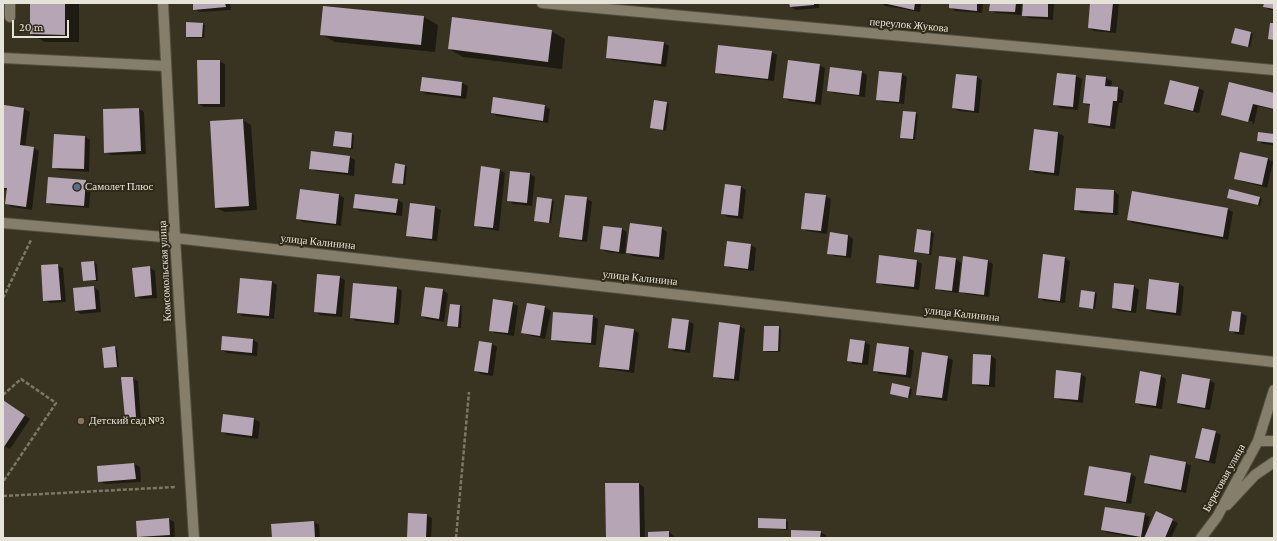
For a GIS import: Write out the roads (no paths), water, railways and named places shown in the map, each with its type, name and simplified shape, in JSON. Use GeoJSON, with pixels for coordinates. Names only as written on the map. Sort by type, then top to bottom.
{"type":"FeatureCollection","features":[{"type":"Feature","properties":{"kind":"street"},"geometry":{"type":"LineString","coordinates":[[10,3],[10,17]]}},
{"type":"Feature","properties":{"kind":"street","name":"Комсомольская улица"},"geometry":{"type":"LineString","coordinates":[[163,3],[175,238],[194,538]]}},
{"type":"Feature","properties":{"kind":"street","name":"переулок Жукова"},"geometry":{"type":"LineString","coordinates":[[542,3],[1274,70]]}},
{"type":"Feature","properties":{"kind":"street"},"geometry":{"type":"LineString","coordinates":[[3,58],[166,66]]}},
{"type":"Feature","properties":{"kind":"street","name":"улица Калинина"},"geometry":{"type":"LineString","coordinates":[[3,223],[175,238],[1274,362]]}},
{"type":"Feature","properties":{"kind":"street"},"geometry":{"type":"LineString","coordinates":[[1258,441],[1274,390]]}},
{"type":"Feature","properties":{"kind":"street","name":"Береговая улица"},"geometry":{"type":"LineString","coordinates":[[1201,538],[1217,517],[1258,441],[1274,442]]}},
{"type":"Feature","properties":{"kind":"street"},"geometry":{"type":"LineString","coordinates":[[1217,517],[1255,475],[1274,462]]}},
{"type":"Feature","properties":{"kind":"place","name":"Самолет Плюс"},"geometry":{"type":"Point","coordinates":[77,187]}},
{"type":"Feature","properties":{"kind":"place","name":"Детский сад №3"},"geometry":{"type":"Point","coordinates":[81,421]}}]}
